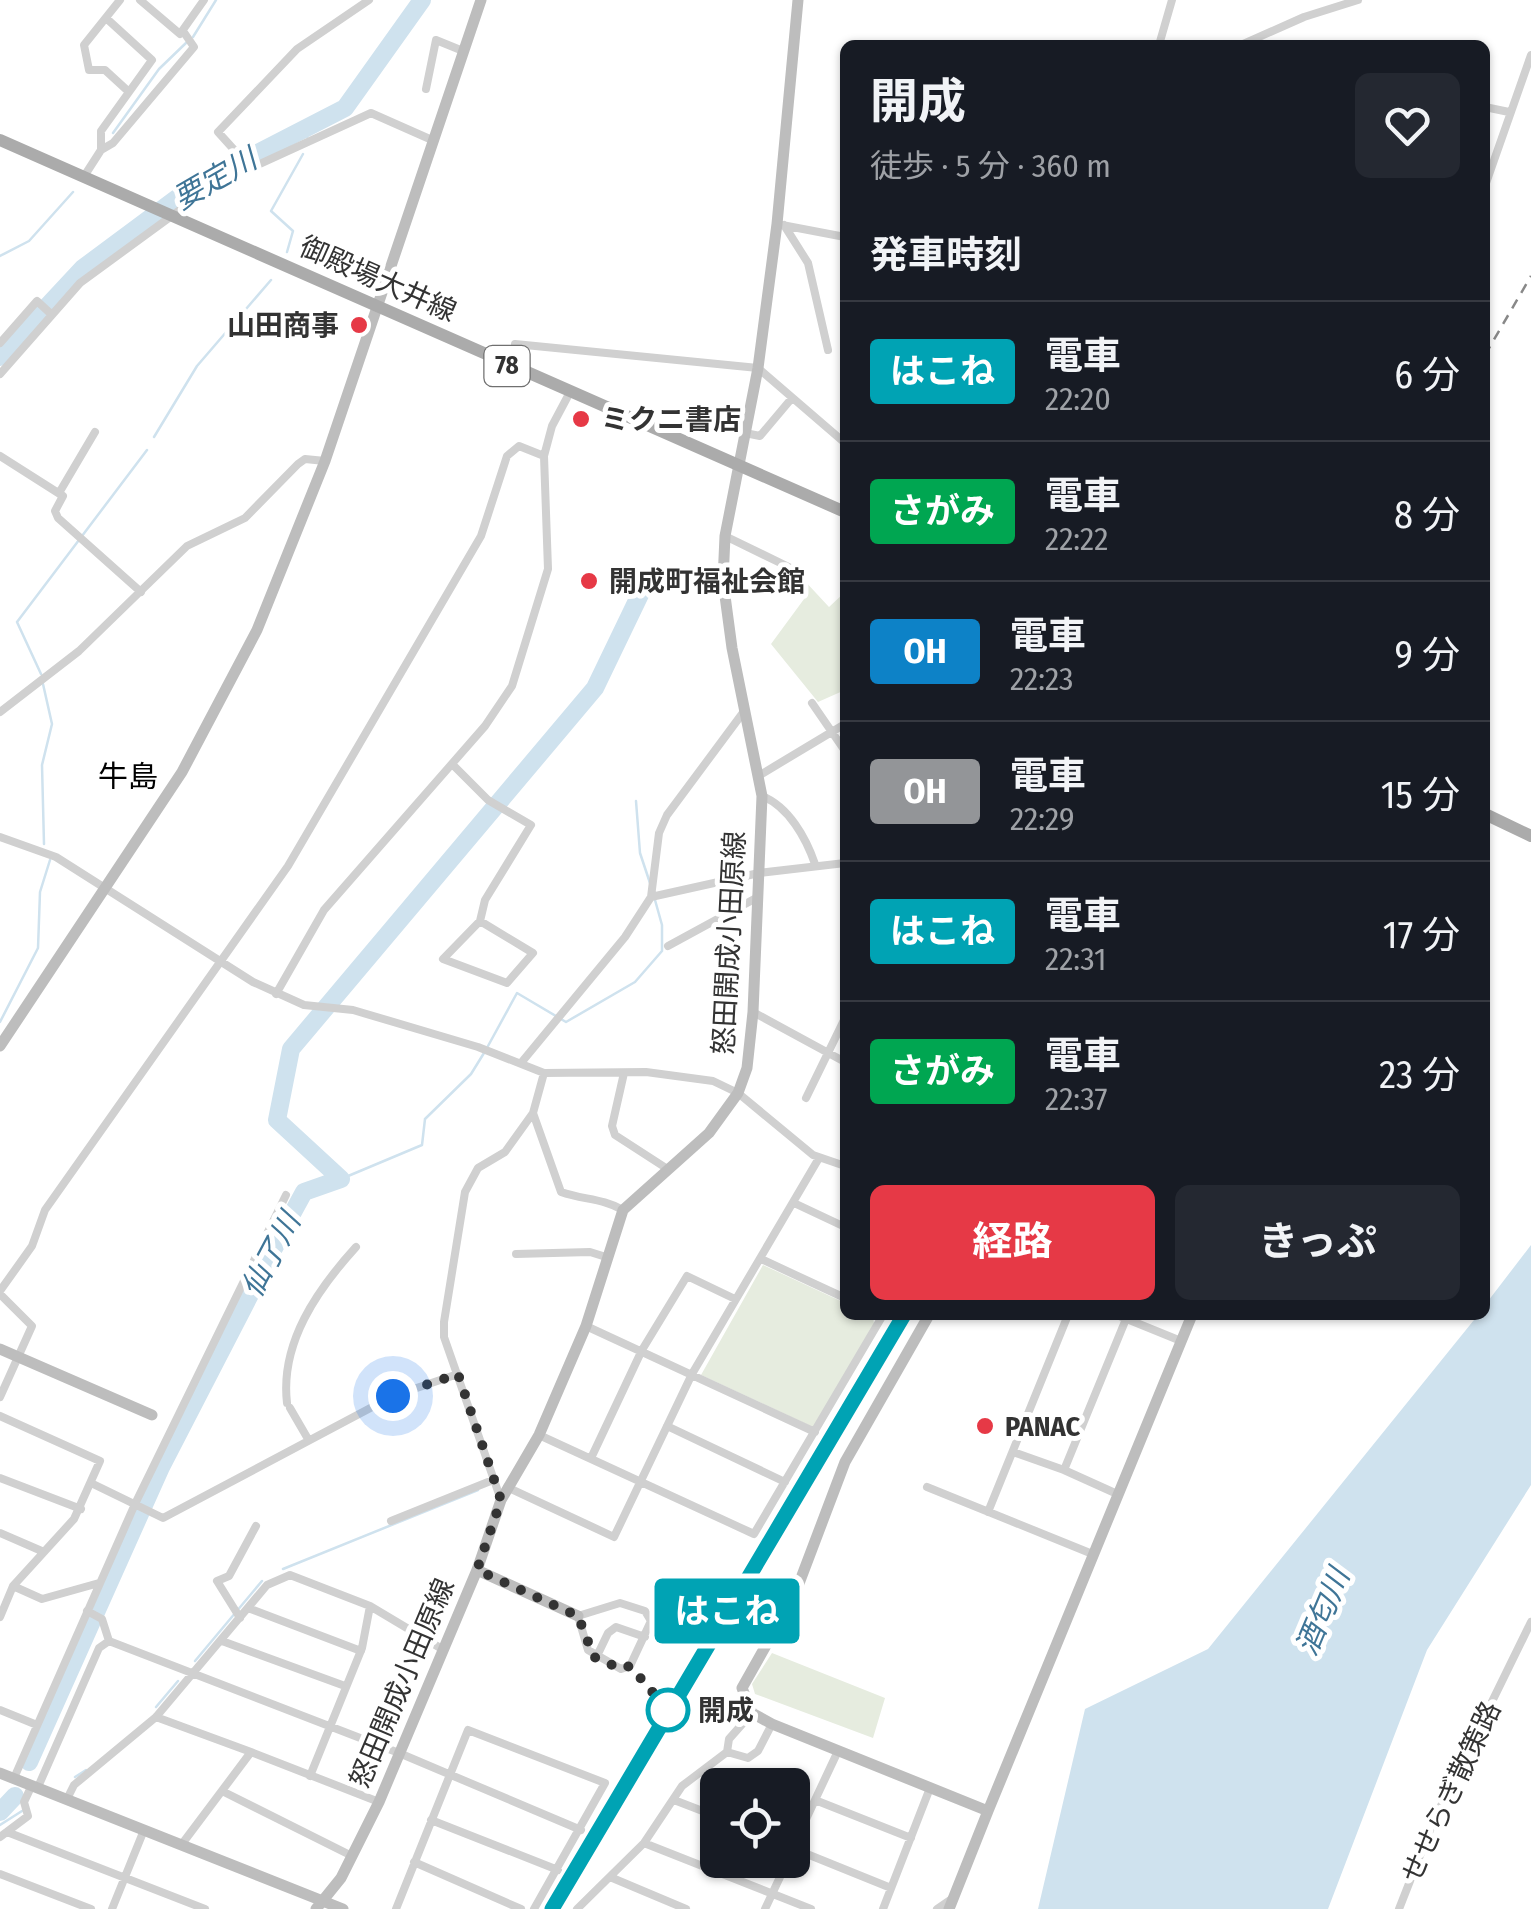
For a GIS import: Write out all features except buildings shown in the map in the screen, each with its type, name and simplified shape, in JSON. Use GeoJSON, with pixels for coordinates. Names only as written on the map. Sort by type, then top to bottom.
{"type":"FeatureCollection","features":[{"type":"Feature","properties":{"kind":"main road","name":"御殿場大井線"},"geometry":{"type":"LineString","coordinates":[[0,140],[376,304],[569,394],[840,510]]}},
{"type":"Feature","properties":{"kind":"main road"},"geometry":{"type":"LineString","coordinates":[[1490,816],[1531,836]]}},
{"type":"Feature","properties":{"kind":"street"},"geometry":{"type":"LineString","coordinates":[[120,0],[84,45],[89,70],[105,70],[129,92]]}},
{"type":"Feature","properties":{"kind":"street"},"geometry":{"type":"LineString","coordinates":[[140,0],[180,34],[204,0]]}},
{"type":"Feature","properties":{"kind":"street"},"geometry":{"type":"LineString","coordinates":[[243,167],[238,153],[218,132],[297,48],[370,0]]}},
{"type":"Feature","properties":{"kind":"street"},"geometry":{"type":"LineString","coordinates":[[0,1046],[106,890],[216,712],[257,630],[325,461],[481,0]]}},
{"type":"Feature","properties":{"kind":"street","name":"怒田開成小田原線"},"geometry":{"type":"LineString","coordinates":[[320,1905],[353,1857],[379,1802],[477,1570],[501,1500],[539,1434],[586,1326],[623,1210],[709,1133],[738,1093],[749,1058],[762,796],[723,581],[725,536],[781,225],[798,0]]}},
{"type":"Feature","properties":{"kind":"street"},"geometry":{"type":"LineString","coordinates":[[1160,40],[1172,0]]}},
{"type":"Feature","properties":{"kind":"street"},"geometry":{"type":"LineString","coordinates":[[1253,40],[1304,17],[1358,0]]}},
{"type":"Feature","properties":{"kind":"street"},"geometry":{"type":"LineString","coordinates":[[83,178],[100,150],[101,131],[152,60],[106,18]]}},
{"type":"Feature","properties":{"kind":"street"},"geometry":{"type":"LineString","coordinates":[[100,150],[113,143],[194,47],[183,30]]}},
{"type":"Feature","properties":{"kind":"street"},"geometry":{"type":"LineString","coordinates":[[426,89],[436,40],[464,51]]}},
{"type":"Feature","properties":{"kind":"street"},"geometry":{"type":"LineString","coordinates":[[1490,171],[1531,55]]}},
{"type":"Feature","properties":{"kind":"street"},"geometry":{"type":"LineString","coordinates":[[1490,108],[1509,112]]}},
{"type":"Feature","properties":{"kind":"street"},"geometry":{"type":"LineString","coordinates":[[0,374],[50,313],[80,284],[243,167],[371,113],[432,140]]}},
{"type":"Feature","properties":{"kind":"street"},"geometry":{"type":"LineString","coordinates":[[781,225],[840,236]]}},
{"type":"Feature","properties":{"kind":"street"},"geometry":{"type":"LineString","coordinates":[[781,225],[808,263],[828,350]]}},
{"type":"Feature","properties":{"kind":"street"},"geometry":{"type":"LineString","coordinates":[[0,344],[39,303],[50,313]]}},
{"type":"Feature","properties":{"kind":"street"},"geometry":{"type":"LineString","coordinates":[[515,344],[758,368],[840,438]]}},
{"type":"Feature","properties":{"kind":"street"},"geometry":{"type":"LineString","coordinates":[[276,994],[324,910],[452,764],[512,686],[539,606],[549,543],[544,456],[552,426],[569,394]]}},
{"type":"Feature","properties":{"kind":"street"},"geometry":{"type":"LineString","coordinates":[[746,434],[760,436],[792,398]]}},
{"type":"Feature","properties":{"kind":"street"},"geometry":{"type":"LineString","coordinates":[[58,492],[95,432]]}},
{"type":"Feature","properties":{"kind":"street"},"geometry":{"type":"LineString","coordinates":[[0,1397],[32,1326],[0,1292],[32,1246],[45,1210],[288,866],[481,536],[507,456],[519,446],[544,456]]}},
{"type":"Feature","properties":{"kind":"street"},"geometry":{"type":"LineString","coordinates":[[0,456],[58,492],[64,500],[56,514],[141,592]]}},
{"type":"Feature","properties":{"kind":"street"},"geometry":{"type":"LineString","coordinates":[[0,712],[79,651],[199,537],[244,518],[298,464],[306,460],[325,461]]}},
{"type":"Feature","properties":{"kind":"street"},"geometry":{"type":"LineString","coordinates":[[725,536],[798,571]]}},
{"type":"Feature","properties":{"kind":"street"},"geometry":{"type":"LineString","coordinates":[[812,703],[840,744]]}},
{"type":"Feature","properties":{"kind":"street"},"geometry":{"type":"LineString","coordinates":[[521,1063],[625,937],[651,897],[659,833],[667,814],[745,710]]}},
{"type":"Feature","properties":{"kind":"street"},"geometry":{"type":"LineString","coordinates":[[760,775],[840,727]]}},
{"type":"Feature","properties":{"kind":"street"},"geometry":{"type":"LineString","coordinates":[[452,764],[488,800],[530,825],[485,900],[480,921],[444,959],[508,984],[532,953],[480,921]]}},
{"type":"Feature","properties":{"kind":"street"},"geometry":{"type":"LineString","coordinates":[[762,796],[772,800],[806,837],[815,864]]}},
{"type":"Feature","properties":{"kind":"street"},"geometry":{"type":"LineString","coordinates":[[0,837],[41,849],[276,994],[304,1006],[354,1010],[544,1073],[684,1076],[713,1081],[738,1093],[819,1158],[840,1164]]}},
{"type":"Feature","properties":{"kind":"street"},"geometry":{"type":"LineString","coordinates":[[651,897],[759,873],[840,863]]}},
{"type":"Feature","properties":{"kind":"street"},"geometry":{"type":"LineString","coordinates":[[668,946],[758,897]]}},
{"type":"Feature","properties":{"kind":"street"},"geometry":{"type":"LineString","coordinates":[[754,1012],[840,1059]]}},
{"type":"Feature","properties":{"kind":"street"},"geometry":{"type":"LineString","coordinates":[[806,1098],[840,1028]]}},
{"type":"Feature","properties":{"kind":"street"},"geometry":{"type":"LineString","coordinates":[[501,1500],[444,1337],[444,1322],[465,1192],[478,1168],[505,1152],[533,1113],[544,1073]]}},
{"type":"Feature","properties":{"kind":"street"},"geometry":{"type":"LineString","coordinates":[[624,1074],[612,1126],[615,1135],[666,1168]]}},
{"type":"Feature","properties":{"kind":"street"},"geometry":{"type":"LineString","coordinates":[[533,1113],[561,1192],[589,1200],[602,1198],[623,1210]]}},
{"type":"Feature","properties":{"kind":"street"},"geometry":{"type":"LineString","coordinates":[[507,1487],[614,1537],[692,1374],[819,1158]]}},
{"type":"Feature","properties":{"kind":"street"},"geometry":{"type":"LineString","coordinates":[[0,1788],[38,1725],[92,1613],[100,1583],[140,1506],[173,1425],[286,1195]]}},
{"type":"Feature","properties":{"kind":"street"},"geometry":{"type":"LineString","coordinates":[[794,1202],[840,1225]]}},
{"type":"Feature","properties":{"kind":"street"},"geometry":{"type":"LineString","coordinates":[[308,1438],[289,1405],[287,1364],[292,1345],[319,1293],[356,1248]]}},
{"type":"Feature","properties":{"kind":"street"},"geometry":{"type":"LineString","coordinates":[[516,1254],[590,1252],[606,1258]]}},
{"type":"Feature","properties":{"kind":"street"},"geometry":{"type":"LineString","coordinates":[[761,1258],[840,1296]]}},
{"type":"Feature","properties":{"kind":"street"},"geometry":{"type":"LineString","coordinates":[[592,1456],[642,1350],[687,1276],[735,1299]]}},
{"type":"Feature","properties":{"kind":"street"},"geometry":{"type":"LineString","coordinates":[[539,1434],[754,1534],[880,1320]]}},
{"type":"Feature","properties":{"kind":"street"},"geometry":{"type":"LineString","coordinates":[[926,1320],[850,1452],[795,1594],[742,1688],[752,1713],[772,1724],[988,1811]]}},
{"type":"Feature","properties":{"kind":"street"},"geometry":{"type":"LineString","coordinates":[[988,1512],[1066,1320]]}},
{"type":"Feature","properties":{"kind":"street"},"geometry":{"type":"LineString","coordinates":[[1064,1470],[1120,1320]]}},
{"type":"Feature","properties":{"kind":"street"},"geometry":{"type":"LineString","coordinates":[[1128,1320],[1180,1341]]}},
{"type":"Feature","properties":{"kind":"street"},"geometry":{"type":"LineString","coordinates":[[937,1909],[951,1903],[1090,1554],[1190,1320]]}},
{"type":"Feature","properties":{"kind":"street"},"geometry":{"type":"LineString","coordinates":[[586,1326],[815,1432]]}},
{"type":"Feature","properties":{"kind":"street"},"geometry":{"type":"LineString","coordinates":[[0,1349],[173,1425]]}},
{"type":"Feature","properties":{"kind":"street"},"geometry":{"type":"LineString","coordinates":[[90,1483],[163,1518],[393,1396],[458,1374]]}},
{"type":"Feature","properties":{"kind":"street"},"geometry":{"type":"LineString","coordinates":[[0,1416],[100,1460],[80,1509],[4,1595],[0,1617]]}},
{"type":"Feature","properties":{"kind":"street"},"geometry":{"type":"LineString","coordinates":[[667,1426],[785,1482]]}},
{"type":"Feature","properties":{"kind":"street"},"geometry":{"type":"LineString","coordinates":[[1013,1452],[1115,1494]]}},
{"type":"Feature","properties":{"kind":"street"},"geometry":{"type":"LineString","coordinates":[[0,1478],[80,1509]]}},
{"type":"Feature","properties":{"kind":"street"},"geometry":{"type":"LineString","coordinates":[[392,1521],[493,1480]]}},
{"type":"Feature","properties":{"kind":"street"},"geometry":{"type":"LineString","coordinates":[[927,1487],[1090,1554]]}},
{"type":"Feature","properties":{"kind":"street"},"geometry":{"type":"LineString","coordinates":[[240,1618],[217,1581],[228,1576],[256,1526]]}},
{"type":"Feature","properties":{"kind":"street"},"geometry":{"type":"LineString","coordinates":[[0,1533],[44,1552]]}},
{"type":"Feature","properties":{"kind":"street"},"geometry":{"type":"LineString","coordinates":[[477,1570],[578,1616],[628,1604],[649,1615],[651,1626],[626,1669],[596,1658],[584,1641],[578,1616]]}},
{"type":"Feature","properties":{"kind":"street"},"geometry":{"type":"LineString","coordinates":[[67,1799],[74,1784],[156,1717],[267,1584],[290,1575],[370,1606],[442,1649]]}},
{"type":"Feature","properties":{"kind":"street"},"geometry":{"type":"LineString","coordinates":[[13,1586],[42,1599],[100,1583]]}},
{"type":"Feature","properties":{"kind":"street"},"geometry":{"type":"LineString","coordinates":[[310,1776],[361,1651],[370,1606]]}},
{"type":"Feature","properties":{"kind":"street"},"geometry":{"type":"LineString","coordinates":[[248,1608],[361,1651]]}},
{"type":"Feature","properties":{"kind":"street"},"geometry":{"type":"LineString","coordinates":[[92,1613],[109,1641],[331,1726],[581,1830]]}},
{"type":"Feature","properties":{"kind":"street","name":"せせらぎ散策路"},"geometry":{"type":"LineString","coordinates":[[1399,1909],[1434,1820],[1531,1622]]}},
{"type":"Feature","properties":{"kind":"street"},"geometry":{"type":"LineString","coordinates":[[596,1658],[616,1627],[645,1637]]}},
{"type":"Feature","properties":{"kind":"street"},"geometry":{"type":"LineString","coordinates":[[3,1834],[28,1816],[24,1802],[100,1648],[109,1641]]}},
{"type":"Feature","properties":{"kind":"street"},"geometry":{"type":"LineString","coordinates":[[222,1641],[346,1686]]}},
{"type":"Feature","properties":{"kind":"street"},"geometry":{"type":"LineString","coordinates":[[0,1710],[38,1725]]}},
{"type":"Feature","properties":{"kind":"street"},"geometry":{"type":"LineString","coordinates":[[577,1909],[644,1842],[682,1786],[727,1752],[738,1724],[752,1713]]}},
{"type":"Feature","properties":{"kind":"street"},"geometry":{"type":"LineString","coordinates":[[156,1717],[379,1802]]}},
{"type":"Feature","properties":{"kind":"street"},"geometry":{"type":"LineString","coordinates":[[727,1752],[748,1758],[758,1751],[772,1724]]}},
{"type":"Feature","properties":{"kind":"street"},"geometry":{"type":"LineString","coordinates":[[396,1909],[468,1730],[605,1784],[534,1909]]}},
{"type":"Feature","properties":{"kind":"street"},"geometry":{"type":"LineString","coordinates":[[810,1813],[838,1751]]}},
{"type":"Feature","properties":{"kind":"street"},"geometry":{"type":"LineString","coordinates":[[182,1844],[251,1752]]}},
{"type":"Feature","properties":{"kind":"street"},"geometry":{"type":"LineString","coordinates":[[7,1775],[182,1844],[320,1905],[343,1909]]}},
{"type":"Feature","properties":{"kind":"street"},"geometry":{"type":"LineString","coordinates":[[883,1909],[930,1788]]}},
{"type":"Feature","properties":{"kind":"street"},"geometry":{"type":"LineString","coordinates":[[222,1791],[353,1857]]}},
{"type":"Feature","properties":{"kind":"street"},"geometry":{"type":"LineString","coordinates":[[674,1800],[700,1811]]}},
{"type":"Feature","properties":{"kind":"street"},"geometry":{"type":"LineString","coordinates":[[816,1800],[911,1838]]}},
{"type":"Feature","properties":{"kind":"street"},"geometry":{"type":"LineString","coordinates":[[431,1820],[558,1870]]}},
{"type":"Feature","properties":{"kind":"street"},"geometry":{"type":"LineString","coordinates":[[112,1909],[144,1830]]}},
{"type":"Feature","properties":{"kind":"street"},"geometry":{"type":"LineString","coordinates":[[3,1834],[205,1909]]}},
{"type":"Feature","properties":{"kind":"street"},"geometry":{"type":"LineString","coordinates":[[644,1842],[811,1909]]}},
{"type":"Feature","properties":{"kind":"street"},"geometry":{"type":"LineString","coordinates":[[810,1855],[891,1888]]}},
{"type":"Feature","properties":{"kind":"street"},"geometry":{"type":"LineString","coordinates":[[414,1862],[521,1909]]}},
{"type":"Feature","properties":{"kind":"street"},"geometry":{"type":"LineString","coordinates":[[0,1874],[92,1909]]}},
{"type":"Feature","properties":{"kind":"street"},"geometry":{"type":"LineString","coordinates":[[610,1878],[686,1909]]}},
{"type":"Feature","properties":{"kind":"street"},"geometry":{"type":"LineString","coordinates":[[765,1909],[780,1878]]}},
{"type":"Feature","properties":{"kind":"shaded area"},"geometry":{"type":"Polygon","coordinates":[[[803,579],[829,607],[840,597],[840,692],[818,702],[771,644],[807,595],[802,589],[803,579]]]}},
{"type":"Feature","properties":{"kind":"shaded area"},"geometry":{"type":"Polygon","coordinates":[[[763,1265],[840,1301],[840,1320],[874,1320],[815,1428],[701,1375],[763,1265]]]}},
{"type":"Feature","properties":{"kind":"shaded area"},"geometry":{"type":"Polygon","coordinates":[[[772,1653],[885,1698],[873,1738],[755,1694],[752,1684],[772,1653]]]}},
{"type":"Feature","properties":{"kind":"water","name":"酒匂川"},"geometry":{"type":"Polygon","coordinates":[[[1531,1245],[1531,1485],[1427,1650],[1328,1909],[1038,1909],[1085,1709],[1208,1649],[1474,1320],[1490,1320],[1490,1298],[1531,1245]]]}},
{"type":"Feature","properties":{"kind":"waterway"},"geometry":{"type":"LineString","coordinates":[[193,37],[216,0]]}},
{"type":"Feature","properties":{"kind":"waterway","name":"要定川"},"geometry":{"type":"LineString","coordinates":[[0,357],[83,268],[192,187],[345,108],[422,0]]}},
{"type":"Feature","properties":{"kind":"waterway"},"geometry":{"type":"LineString","coordinates":[[113,133],[159,69],[187,42]]}},
{"type":"Feature","properties":{"kind":"waterway"},"geometry":{"type":"LineString","coordinates":[[307,137],[310,127]]}},
{"type":"Feature","properties":{"kind":"waterway"},"geometry":{"type":"LineString","coordinates":[[287,252],[293,231],[271,211],[303,154]]}},
{"type":"Feature","properties":{"kind":"waterway"},"geometry":{"type":"LineString","coordinates":[[0,256],[29,241],[73,192]]}},
{"type":"Feature","properties":{"kind":"waterway"},"geometry":{"type":"LineString","coordinates":[[154,437],[197,366],[271,280]]}},
{"type":"Feature","properties":{"kind":"waterway"},"geometry":{"type":"LineString","coordinates":[[41,674],[17,622],[147,450]]}},
{"type":"Feature","properties":{"kind":"waterway","name":"仙了川"},"geometry":{"type":"LineString","coordinates":[[29,1762],[161,1467],[286,1225],[304,1192],[341,1179],[277,1120],[291,1049],[595,688],[647,580]]}},
{"type":"Feature","properties":{"kind":"waterway"},"geometry":{"type":"LineString","coordinates":[[43,684],[52,724],[42,765],[44,844]]}},
{"type":"Feature","properties":{"kind":"waterway"},"geometry":{"type":"LineString","coordinates":[[636,801],[640,853],[650,883]]}},
{"type":"Feature","properties":{"kind":"waterway"},"geometry":{"type":"LineString","coordinates":[[0,1022],[38,948],[40,892],[50,860]]}},
{"type":"Feature","properties":{"kind":"waterway"},"geometry":{"type":"LineString","coordinates":[[488,1046],[517,993],[566,1022],[635,982],[662,951],[662,925],[655,900]]}},
{"type":"Feature","properties":{"kind":"waterway"},"geometry":{"type":"LineString","coordinates":[[341,1179],[422,1145],[425,1119],[471,1074],[484,1053]]}},
{"type":"Feature","properties":{"kind":"waterway"},"geometry":{"type":"LineString","coordinates":[[283,1569],[478,1490]]}},
{"type":"Feature","properties":{"kind":"waterway"},"geometry":{"type":"LineString","coordinates":[[195,1661],[262,1581]]}},
{"type":"Feature","properties":{"kind":"waterway"},"geometry":{"type":"LineString","coordinates":[[156,1707],[178,1681]]}},
{"type":"Feature","properties":{"kind":"waterway"},"geometry":{"type":"LineString","coordinates":[[75,1777],[86,1770]]}},
{"type":"Feature","properties":{"kind":"waterway","name":"仙了川"},"geometry":{"type":"LineString","coordinates":[[0,1812],[15,1796]]}},
{"type":"Feature","properties":{"kind":"waterway"},"geometry":{"type":"LineString","coordinates":[[0,1825],[22,1811]]}},
{"type":"Feature","properties":{"kind":"railway"},"geometry":{"type":"LineString","coordinates":[[1490,346],[1531,276]]}},
{"type":"Feature","properties":{"kind":"railway"},"geometry":{"type":"LineString","coordinates":[[552,1909],[901,1320]]}},
{"type":"Feature","properties":{"kind":"train","name":"はこね"},"geometry":{"type":"LineString","coordinates":[[552,1909],[901,1320]]}},
{"type":"Feature","properties":{"kind":"place","name":"山田商事"},"geometry":{"type":"Point","coordinates":[359,325]}},
{"type":"Feature","properties":{"kind":"place","name":"ミクニ書店"},"geometry":{"type":"Point","coordinates":[581,419]}},
{"type":"Feature","properties":{"kind":"place","name":"開成町福祉会館"},"geometry":{"type":"Point","coordinates":[589,581]}},
{"type":"Feature","properties":{"kind":"place","name":"PANAC"},"geometry":{"type":"Point","coordinates":[985,1426]}},
{"type":"Feature","properties":{"kind":"place","name":"開成"},"geometry":{"type":"Point","coordinates":[668,1710]}},
{"type":"Feature","properties":{"kind":"district","name":"牛島"},"geometry":{"type":"Point","coordinates":[128,777]}},
{"type":"Feature","properties":{"kind":"route"},"geometry":{"type":"LineString","coordinates":[[393,1396],[433,1379],[458,1374],[501,1500],[477,1570],[578,1616],[584,1641],[594,1657],[621,1669],[630,1666],[668,1710]]}}]}
